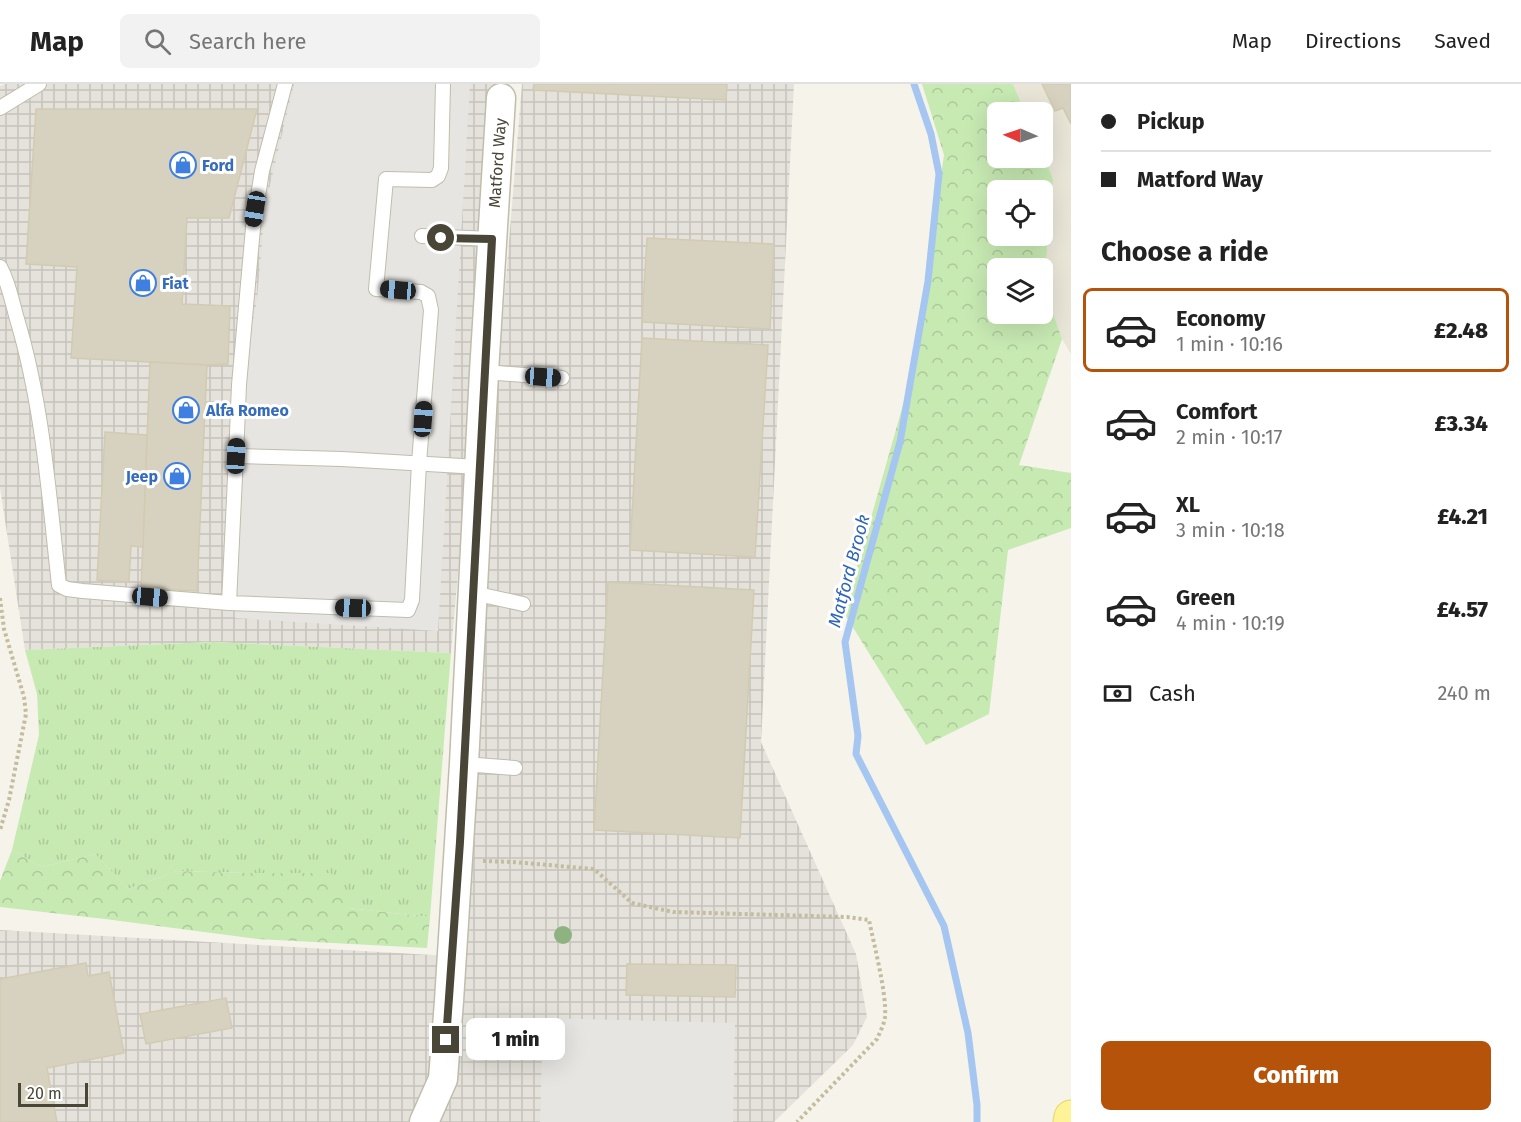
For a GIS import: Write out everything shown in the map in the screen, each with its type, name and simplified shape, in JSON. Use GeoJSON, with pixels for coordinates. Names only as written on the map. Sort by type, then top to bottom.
{"type":"FeatureCollection","features":[{"type":"Feature","properties":{"kind":"main road"},"geometry":{"type":"LineString","coordinates":[[1070,1122],[1071,1116]]}},
{"type":"Feature","properties":{"kind":"street","name":"Matford Way"},"geometry":{"type":"LineString","coordinates":[[424,1122],[443,1079],[464,764],[501,91]]}},
{"type":"Feature","properties":{"kind":"lane"},"geometry":{"type":"LineString","coordinates":[[0,108],[39,84]]}},
{"type":"Feature","properties":{"kind":"lane"},"geometry":{"type":"LineString","coordinates":[[229,603],[239,385],[252,228],[262,171],[285,84]]}},
{"type":"Feature","properties":{"kind":"lane"},"geometry":{"type":"LineString","coordinates":[[0,267],[25,343],[45,445],[59,585],[67,589],[83,591],[229,603],[408,610],[412,600],[419,463],[431,310],[428,296],[421,292],[376,289],[386,179],[432,180],[438,176],[441,168],[443,84]]}},
{"type":"Feature","properties":{"kind":"lane"},"geometry":{"type":"LineString","coordinates":[[422,236],[492,239]]}},
{"type":"Feature","properties":{"kind":"lane"},"geometry":{"type":"LineString","coordinates":[[484,372],[562,378]]}},
{"type":"Feature","properties":{"kind":"lane"},"geometry":{"type":"LineString","coordinates":[[236,456],[479,466]]}},
{"type":"Feature","properties":{"kind":"lane"},"geometry":{"type":"LineString","coordinates":[[473,593],[523,604]]}},
{"type":"Feature","properties":{"kind":"lane"},"geometry":{"type":"LineString","coordinates":[[464,764],[515,768]]}},
{"type":"Feature","properties":{"kind":"path"},"geometry":{"type":"LineString","coordinates":[[0,598],[4,629],[24,697],[26,714],[9,800],[0,830]]}},
{"type":"Feature","properties":{"kind":"path"},"geometry":{"type":"LineString","coordinates":[[458,861],[513,862],[594,869],[632,903],[673,912],[847,917],[868,920],[884,1002],[885,1018],[882,1028],[877,1039],[797,1122]]}},
{"type":"Feature","properties":{"kind":"shaded area"},"geometry":{"type":"Polygon","coordinates":[[[5,84],[501,84],[451,653],[213,642],[25,650],[0,488],[0,86],[5,84]]]}},
{"type":"Feature","properties":{"kind":"shaded area"},"geometry":{"type":"Polygon","coordinates":[[[294,84],[470,84],[438,631],[235,618],[242,377],[257,300],[265,206],[294,84]]]}},
{"type":"Feature","properties":{"kind":"shaded area"},"geometry":{"type":"Polygon","coordinates":[[[522,84],[794,84],[761,742],[856,954],[867,1017],[853,1045],[774,1122],[0,1122],[0,930],[450,956],[522,84]]]}},
{"type":"Feature","properties":{"kind":"shaded area"},"geometry":{"type":"Polygon","coordinates":[[[1013,84],[1071,84],[1071,354],[1062,339],[1053,313],[1053,258],[1046,258],[1047,246],[1053,246],[1053,179],[1049,168],[1053,168],[1053,102],[1021,102],[1013,84]]]}},
{"type":"Feature","properties":{"kind":"shaded area"},"geometry":{"type":"Polygon","coordinates":[[[543,1018],[735,1023],[733,1122],[540,1122],[543,1018]]]}},
{"type":"Feature","properties":{"kind":"green space"},"geometry":{"type":"Polygon","coordinates":[[[922,84],[1013,84],[1021,102],[987,102],[987,168],[1049,168],[1053,180],[987,180],[987,246],[1047,246],[1046,258],[987,258],[987,324],[1053,324],[1053,313],[1062,339],[1019,465],[1071,473],[1071,528],[1008,550],[989,714],[926,745],[844,613],[912,373],[944,155],[922,84]]]}},
{"type":"Feature","properties":{"kind":"green space"},"geometry":{"type":"Polygon","coordinates":[[[213,642],[451,653],[430,917],[348,908],[244,873],[177,871],[128,889],[95,854],[42,867],[12,850],[39,735],[37,694],[25,650],[213,642]]]}},
{"type":"Feature","properties":{"kind":"green space"},"geometry":{"type":"Polygon","coordinates":[[[12,850],[42,867],[95,854],[128,889],[177,871],[331,873],[348,908],[430,917],[427,948],[258,939],[0,907],[0,881],[12,850]]]}},
{"type":"Feature","properties":{"kind":"building"},"geometry":{"type":"Polygon","coordinates":[[[534,84],[727,84],[726,100],[533,90],[534,84]]]}},
{"type":"Feature","properties":{"kind":"building"},"geometry":{"type":"Polygon","coordinates":[[[1042,84],[1071,84],[1071,124],[1063,108],[1055,111],[1053,102],[1051,102],[1042,84]]]}},
{"type":"Feature","properties":{"kind":"building"},"geometry":{"type":"Polygon","coordinates":[[[36,109],[257,109],[229,218],[187,218],[182,304],[230,306],[228,364],[207,365],[71,358],[77,267],[26,264],[36,109]]]}},
{"type":"Feature","properties":{"kind":"building"},"geometry":{"type":"Polygon","coordinates":[[[647,238],[774,244],[770,329],[642,322],[647,238]]]}},
{"type":"Feature","properties":{"kind":"building"},"geometry":{"type":"Polygon","coordinates":[[[642,338],[768,345],[755,557],[630,550],[642,338]]]}},
{"type":"Feature","properties":{"kind":"building"},"geometry":{"type":"Polygon","coordinates":[[[150,362],[207,365],[197,591],[141,588],[150,362]]]}},
{"type":"Feature","properties":{"kind":"building"},"geometry":{"type":"Polygon","coordinates":[[[105,432],[147,435],[143,547],[131,546],[129,582],[97,580],[105,432]]]}},
{"type":"Feature","properties":{"kind":"building"},"geometry":{"type":"Polygon","coordinates":[[[608,582],[754,590],[740,838],[594,830],[608,582]]]}},
{"type":"Feature","properties":{"kind":"building"},"geometry":{"type":"Polygon","coordinates":[[[86,963],[88,976],[109,972],[124,1053],[47,1068],[57,1122],[0,1122],[0,979],[86,963]]]}},
{"type":"Feature","properties":{"kind":"building"},"geometry":{"type":"Polygon","coordinates":[[[627,964],[736,965],[735,997],[626,995],[627,964]]]}},
{"type":"Feature","properties":{"kind":"building"},"geometry":{"type":"Polygon","coordinates":[[[226,998],[232,1028],[146,1044],[140,1014],[226,998]]]}},
{"type":"Feature","properties":{"kind":"waterway","name":"Matford Brook"},"geometry":{"type":"LineString","coordinates":[[914,84],[931,134],[939,174],[928,281],[900,442],[845,642],[858,736],[856,754],[944,926],[968,1033],[977,1122]]}},
{"type":"Feature","properties":{"kind":"place","name":"Ford"},"geometry":{"type":"Point","coordinates":[183,165]}},
{"type":"Feature","properties":{"kind":"place","name":"Fiat"},"geometry":{"type":"Point","coordinates":[143,283]}},
{"type":"Feature","properties":{"kind":"place","name":"Alfa Romeo"},"geometry":{"type":"Point","coordinates":[186,410]}},
{"type":"Feature","properties":{"kind":"place","name":"Jeep"},"geometry":{"type":"Point","coordinates":[177,476]}},
{"type":"Feature","properties":{"kind":"route"},"geometry":{"type":"LineString","coordinates":[[441,238],[492,239],[460,842],[446,1040]]}}]}
